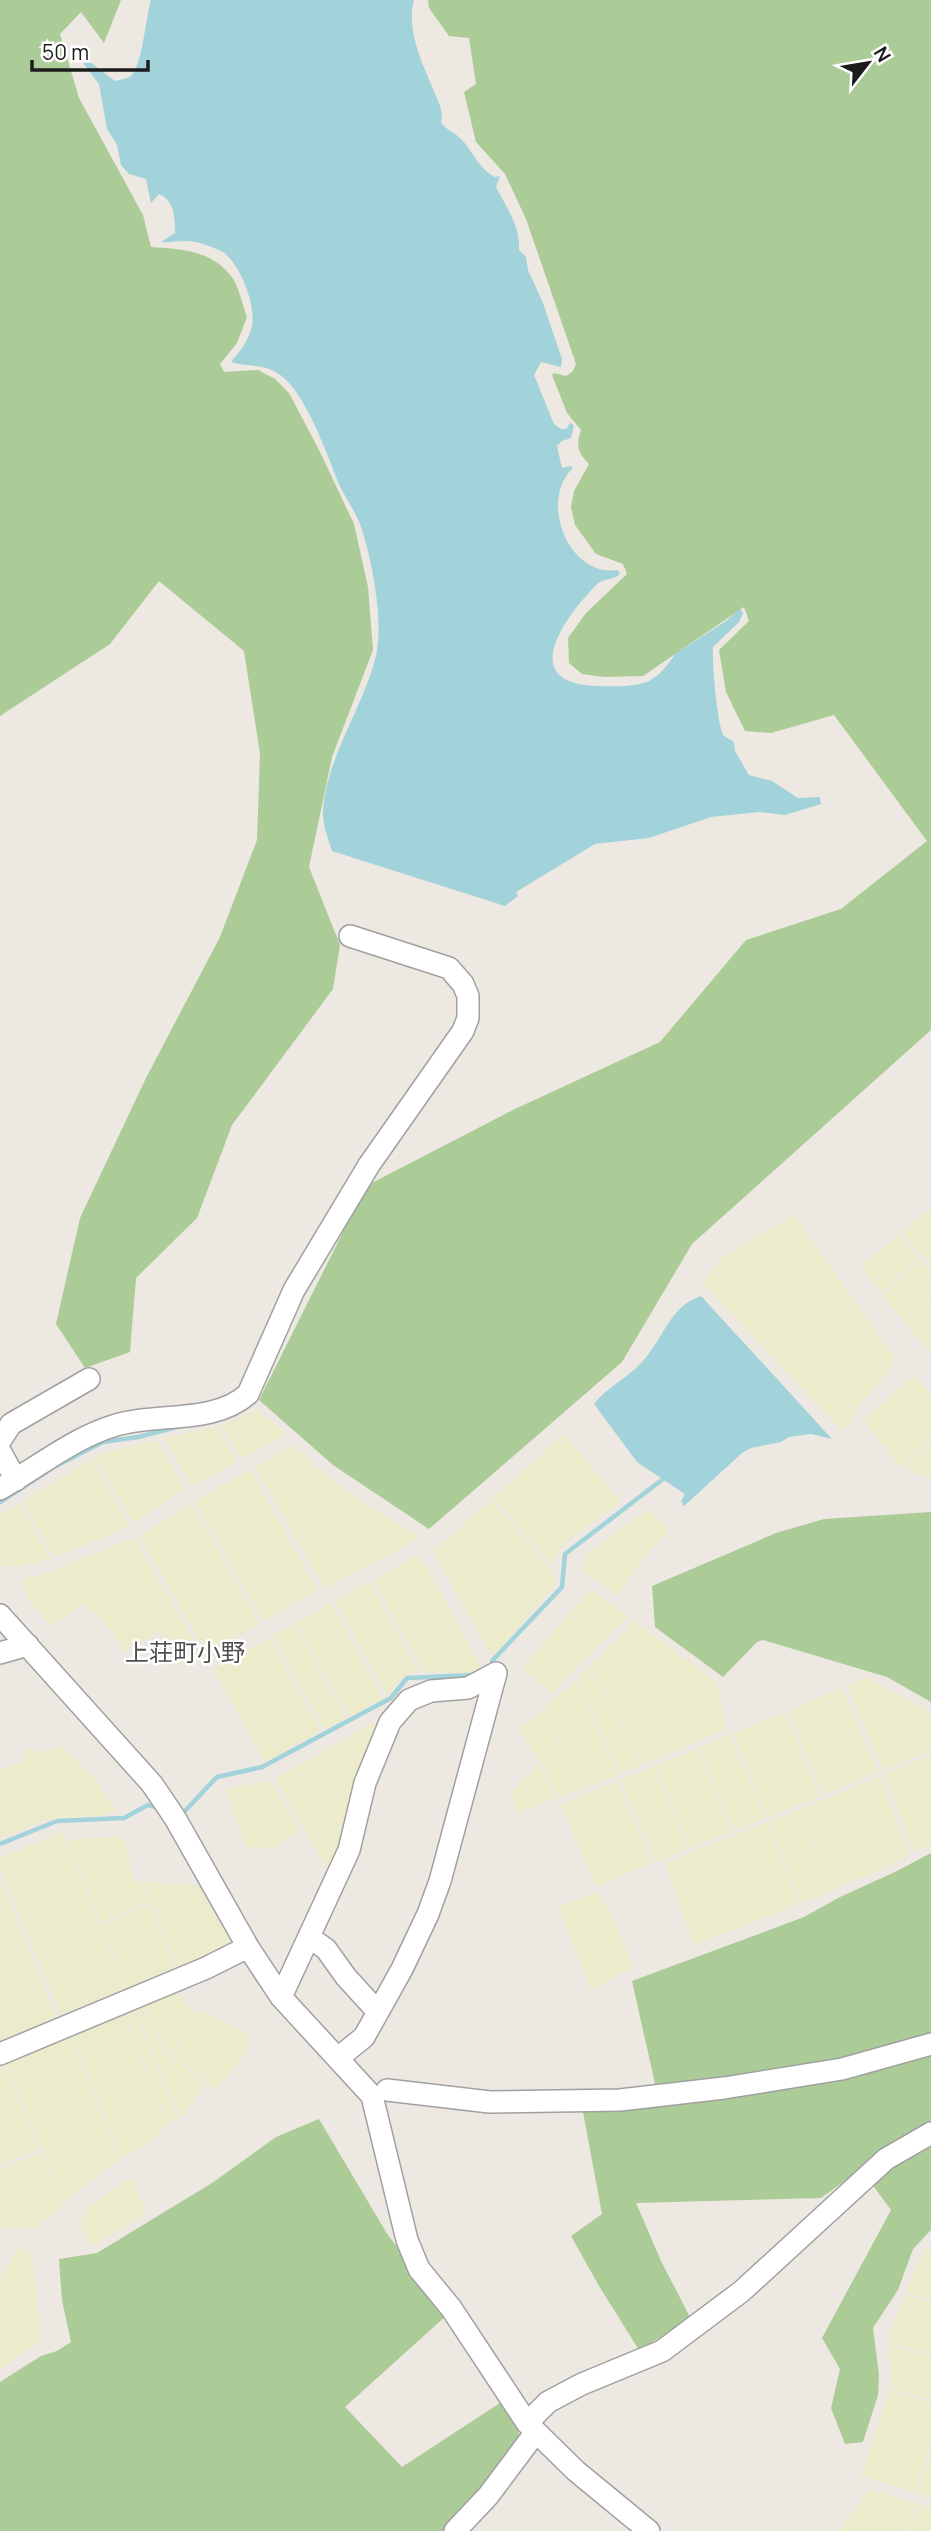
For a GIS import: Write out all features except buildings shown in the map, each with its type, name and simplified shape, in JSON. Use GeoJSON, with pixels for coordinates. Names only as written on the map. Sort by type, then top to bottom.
{"type":"FeatureCollection","features":[{"type":"Feature","properties":{"kind":"street"},"geometry":{"type":"LineString","coordinates":[[0,1451],[8,1484],[87,1435],[117,1424],[192,1415],[234,1406],[248,1394],[294,1290],[369,1165],[463,1031],[468,1018],[468,996],[463,984],[449,968],[350,936]]}},
{"type":"Feature","properties":{"kind":"street"},"geometry":{"type":"LineString","coordinates":[[0,1441],[11,1424],[89,1379]]}},
{"type":"Feature","properties":{"kind":"street"},"geometry":{"type":"LineString","coordinates":[[0,1615],[152,1784],[175,1818],[248,1947],[372,2096],[407,2240],[419,2269],[451,2308],[532,2428],[576,2471],[649,2531]]}},
{"type":"Feature","properties":{"kind":"street"},"geometry":{"type":"LineString","coordinates":[[0,1653],[28,1645]]}},
{"type":"Feature","properties":{"kind":"street"},"geometry":{"type":"LineString","coordinates":[[285,1990],[348,1850],[365,1783],[386,1730],[395,1715],[409,1700],[431,1691],[468,1688],[496,1673],[440,1881],[428,1914],[364,2037],[338,2058]]}},
{"type":"Feature","properties":{"kind":"street"},"geometry":{"type":"LineString","coordinates":[[285,1990],[304,1970],[353,1855],[375,1782],[393,1745],[395,1715]]}},
{"type":"Feature","properties":{"kind":"street"},"geometry":{"type":"LineString","coordinates":[[316,1942],[323,1945],[378,2012]]}},
{"type":"Feature","properties":{"kind":"street"},"geometry":{"type":"LineString","coordinates":[[0,2054],[206,1968],[248,1947]]}},
{"type":"Feature","properties":{"kind":"street"},"geometry":{"type":"LineString","coordinates":[[387,2090],[490,2102],[620,2100],[724,2088],[842,2069],[931,2044]]}},
{"type":"Feature","properties":{"kind":"street"},"geometry":{"type":"LineString","coordinates":[[455,2531],[488,2496],[548,2402],[582,2384],[662,2351],[742,2291],[886,2159],[931,2133]]}},
{"type":"Feature","properties":{"kind":"green space"},"geometry":{"type":"Polygon","coordinates":[[[0,0],[121,0],[104,43],[81,12],[60,34],[79,98],[143,215],[151,247],[184,250],[205,256],[223,267],[234,280],[247,317],[237,343],[220,364],[224,372],[258,370],[275,379],[289,393],[354,524],[368,587],[373,650],[332,757],[309,867],[340,945],[333,989],[232,1125],[197,1218],[136,1278],[130,1352],[85,1368],[56,1324],[80,1218],[146,1078],[220,937],[257,840],[260,754],[244,651],[159,581],[110,644],[0,716],[0,0]]]}},
{"type":"Feature","properties":{"kind":"green space"},"geometry":{"type":"Polygon","coordinates":[[[428,0],[931,0],[931,1030],[692,1244],[622,1362],[429,1529],[333,1465],[259,1400],[366,1186],[515,1109],[660,1042],[746,940],[841,909],[927,841],[834,715],[771,733],[745,731],[726,692],[719,650],[749,621],[744,607],[643,676],[604,677],[582,674],[569,663],[568,638],[586,613],[627,574],[623,564],[596,554],[575,525],[571,507],[574,491],[589,464],[579,448],[581,430],[567,413],[552,375],[554,373],[566,376],[573,371],[576,364],[526,219],[505,174],[476,142],[464,92],[476,84],[469,38],[449,36],[429,8],[428,0]]]}},
{"type":"Feature","properties":{"kind":"green space"},"geometry":{"type":"Polygon","coordinates":[[[931,1208],[931,1265],[902,1232],[931,1208]]]}},
{"type":"Feature","properties":{"kind":"green space"},"geometry":{"type":"Polygon","coordinates":[[[794,1215],[895,1358],[887,1373],[855,1410],[851,1422],[842,1430],[702,1283],[724,1256],[794,1215]]]}},
{"type":"Feature","properties":{"kind":"green space"},"geometry":{"type":"Polygon","coordinates":[[[899,1234],[920,1258],[881,1293],[865,1273],[865,1263],[899,1234]]]}},
{"type":"Feature","properties":{"kind":"green space"},"geometry":{"type":"Polygon","coordinates":[[[921,1260],[931,1271],[930,1353],[882,1295],[921,1260]]]}},
{"type":"Feature","properties":{"kind":"green space"},"geometry":{"type":"Polygon","coordinates":[[[914,1375],[931,1395],[931,1438],[902,1466],[896,1463],[863,1421],[914,1375]]]}},
{"type":"Feature","properties":{"kind":"green space"},"geometry":{"type":"Polygon","coordinates":[[[258,1410],[286,1434],[242,1459],[221,1425],[258,1410]]]}},
{"type":"Feature","properties":{"kind":"green space"},"geometry":{"type":"Polygon","coordinates":[[[217,1426],[237,1461],[192,1487],[165,1438],[217,1426]]]}},
{"type":"Feature","properties":{"kind":"green space"},"geometry":{"type":"Polygon","coordinates":[[[564,1434],[621,1502],[564,1544],[550,1564],[493,1498],[564,1434]]]}},
{"type":"Feature","properties":{"kind":"green space"},"geometry":{"type":"Polygon","coordinates":[[[158,1440],[185,1489],[133,1523],[95,1457],[158,1440]]]}},
{"type":"Feature","properties":{"kind":"green space"},"geometry":{"type":"Polygon","coordinates":[[[931,1441],[931,1476],[918,1475],[904,1467],[931,1441]]]}},
{"type":"Feature","properties":{"kind":"green space"},"geometry":{"type":"Polygon","coordinates":[[[294,1445],[319,1470],[347,1491],[420,1538],[324,1589],[255,1467],[294,1445]]]}},
{"type":"Feature","properties":{"kind":"green space"},"geometry":{"type":"Polygon","coordinates":[[[92,1459],[129,1524],[114,1534],[54,1557],[22,1502],[92,1459]]]}},
{"type":"Feature","properties":{"kind":"green space"},"geometry":{"type":"Polygon","coordinates":[[[250,1469],[318,1591],[263,1621],[195,1501],[250,1469]]]}},
{"type":"Feature","properties":{"kind":"green space"},"geometry":{"type":"Polygon","coordinates":[[[491,1500],[548,1566],[556,1584],[500,1649],[491,1655],[433,1551],[491,1500]]]}},
{"type":"Feature","properties":{"kind":"green space"},"geometry":{"type":"Polygon","coordinates":[[[19,1503],[51,1559],[18,1567],[0,1565],[0,1515],[19,1503]]]}},
{"type":"Feature","properties":{"kind":"green space"},"geometry":{"type":"Polygon","coordinates":[[[192,1504],[260,1624],[208,1654],[139,1536],[192,1504]]]}},
{"type":"Feature","properties":{"kind":"green space"},"geometry":{"type":"Polygon","coordinates":[[[648,1509],[669,1530],[644,1558],[617,1596],[582,1570],[586,1555],[648,1509]]]}},
{"type":"Feature","properties":{"kind":"green space"},"geometry":{"type":"Polygon","coordinates":[[[931,1512],[931,1702],[887,1677],[763,1640],[757,1642],[723,1677],[655,1627],[652,1586],[776,1533],[824,1519],[931,1512]]]}},
{"type":"Feature","properties":{"kind":"green space"},"geometry":{"type":"Polygon","coordinates":[[[134,1538],[203,1656],[182,1668],[160,1631],[124,1652],[110,1629],[85,1604],[50,1626],[27,1597],[22,1579],[44,1574],[134,1538]]]}},
{"type":"Feature","properties":{"kind":"green space"},"geometry":{"type":"Polygon","coordinates":[[[417,1555],[426,1566],[481,1666],[472,1673],[424,1672],[373,1580],[417,1555]]]}},
{"type":"Feature","properties":{"kind":"green space"},"geometry":{"type":"Polygon","coordinates":[[[369,1582],[419,1672],[404,1675],[387,1696],[335,1600],[369,1582]]]}},
{"type":"Feature","properties":{"kind":"green space"},"geometry":{"type":"Polygon","coordinates":[[[591,1589],[628,1616],[552,1693],[522,1668],[591,1589]]]}},
{"type":"Feature","properties":{"kind":"green space"},"geometry":{"type":"Polygon","coordinates":[[[331,1603],[383,1699],[349,1717],[295,1623],[331,1603]]]}},
{"type":"Feature","properties":{"kind":"green space"},"geometry":{"type":"Polygon","coordinates":[[[634,1620],[714,1680],[720,1693],[726,1730],[701,1740],[625,1630],[634,1620]]]}},
{"type":"Feature","properties":{"kind":"green space"},"geometry":{"type":"Polygon","coordinates":[[[293,1624],[346,1718],[325,1730],[272,1636],[293,1624]]]}},
{"type":"Feature","properties":{"kind":"green space"},"geometry":{"type":"Polygon","coordinates":[[[624,1631],[700,1741],[670,1753],[606,1649],[624,1631]]]}},
{"type":"Feature","properties":{"kind":"green space"},"geometry":{"type":"Polygon","coordinates":[[[269,1638],[321,1731],[265,1762],[213,1669],[269,1638]]]}},
{"type":"Feature","properties":{"kind":"green space"},"geometry":{"type":"Polygon","coordinates":[[[606,1650],[669,1754],[643,1764],[591,1665],[606,1650]]]}},
{"type":"Feature","properties":{"kind":"green space"},"geometry":{"type":"Polygon","coordinates":[[[589,1665],[642,1765],[620,1773],[577,1678],[589,1665]]]}},
{"type":"Feature","properties":{"kind":"green space"},"geometry":{"type":"Polygon","coordinates":[[[868,1678],[931,1713],[931,1751],[883,1770],[847,1686],[868,1678]]]}},
{"type":"Feature","properties":{"kind":"green space"},"geometry":{"type":"Polygon","coordinates":[[[576,1680],[618,1775],[580,1789],[544,1708],[576,1680]]]}},
{"type":"Feature","properties":{"kind":"green space"},"geometry":{"type":"Polygon","coordinates":[[[842,1688],[878,1772],[823,1795],[788,1711],[842,1688]]]}},
{"type":"Feature","properties":{"kind":"green space"},"geometry":{"type":"Polygon","coordinates":[[[543,1709],[579,1790],[559,1798],[541,1762],[518,1730],[543,1709]]]}},
{"type":"Feature","properties":{"kind":"green space"},"geometry":{"type":"Polygon","coordinates":[[[785,1712],[820,1796],[768,1817],[733,1733],[785,1712]]]}},
{"type":"Feature","properties":{"kind":"green space"},"geometry":{"type":"Polygon","coordinates":[[[380,1719],[333,1865],[328,1870],[275,1779],[380,1719]]]}},
{"type":"Feature","properties":{"kind":"green space"},"geometry":{"type":"Polygon","coordinates":[[[730,1734],[766,1818],[733,1831],[699,1747],[730,1734]]]}},
{"type":"Feature","properties":{"kind":"green space"},"geometry":{"type":"Polygon","coordinates":[[[62,1746],[94,1778],[115,1810],[103,1816],[50,1819],[0,1838],[0,1771],[25,1760],[25,1748],[41,1752],[62,1746]]]}},
{"type":"Feature","properties":{"kind":"green space"},"geometry":{"type":"Polygon","coordinates":[[[697,1749],[731,1832],[690,1848],[656,1765],[697,1749]]]}},
{"type":"Feature","properties":{"kind":"green space"},"geometry":{"type":"Polygon","coordinates":[[[931,1755],[931,1843],[914,1852],[884,1774],[931,1755]]]}},
{"type":"Feature","properties":{"kind":"green space"},"geometry":{"type":"Polygon","coordinates":[[[539,1763],[556,1798],[517,1813],[511,1793],[539,1763]]]}},
{"type":"Feature","properties":{"kind":"green space"},"geometry":{"type":"Polygon","coordinates":[[[654,1766],[688,1849],[656,1862],[620,1780],[654,1766]]]}},
{"type":"Feature","properties":{"kind":"green space"},"geometry":{"type":"Polygon","coordinates":[[[880,1777],[910,1855],[891,1866],[834,1889],[800,1809],[880,1777]]]}},
{"type":"Feature","properties":{"kind":"green space"},"geometry":{"type":"Polygon","coordinates":[[[270,1781],[300,1831],[271,1849],[246,1847],[226,1792],[228,1788],[270,1781]]]}},
{"type":"Feature","properties":{"kind":"green space"},"geometry":{"type":"Polygon","coordinates":[[[617,1781],[653,1863],[596,1886],[560,1805],[617,1781]]]}},
{"type":"Feature","properties":{"kind":"green space"},"geometry":{"type":"Polygon","coordinates":[[[799,1810],[833,1890],[802,1903],[769,1821],[799,1810]]]}},
{"type":"Feature","properties":{"kind":"green space"},"geometry":{"type":"Polygon","coordinates":[[[767,1822],[800,1904],[713,1938],[680,1857],[767,1822]]]}},
{"type":"Feature","properties":{"kind":"green space"},"geometry":{"type":"Polygon","coordinates":[[[62,1832],[128,1993],[63,2020],[0,1868],[0,1858],[62,1832]]]}},
{"type":"Feature","properties":{"kind":"green space"},"geometry":{"type":"Polygon","coordinates":[[[121,1836],[127,1846],[133,1880],[141,1882],[150,1902],[101,1922],[67,1840],[121,1836]]]}},
{"type":"Feature","properties":{"kind":"green space"},"geometry":{"type":"Polygon","coordinates":[[[931,1853],[931,2230],[913,2249],[898,2290],[873,2328],[879,2375],[878,2395],[863,2442],[845,2444],[831,2408],[840,2369],[822,2338],[891,2210],[861,2169],[821,2198],[636,2203],[661,2261],[691,2319],[639,2350],[571,2236],[602,2214],[581,2101],[658,2097],[632,1981],[804,1917],[931,1853]]]}},
{"type":"Feature","properties":{"kind":"green space"},"geometry":{"type":"Polygon","coordinates":[[[679,1858],[712,1939],[694,1945],[665,1863],[679,1858]]]}},
{"type":"Feature","properties":{"kind":"green space"},"geometry":{"type":"Polygon","coordinates":[[[0,1879],[59,2023],[0,2043],[0,1879]]]}},
{"type":"Feature","properties":{"kind":"green space"},"geometry":{"type":"Polygon","coordinates":[[[143,1881],[199,1886],[233,1945],[180,1971],[143,1881]]]}},
{"type":"Feature","properties":{"kind":"green space"},"geometry":{"type":"Polygon","coordinates":[[[596,1892],[608,1908],[632,1968],[591,1990],[558,1907],[596,1892]]]}},
{"type":"Feature","properties":{"kind":"green space"},"geometry":{"type":"Polygon","coordinates":[[[150,1904],[178,1972],[130,1993],[101,1924],[150,1904]]]}},
{"type":"Feature","properties":{"kind":"green space"},"geometry":{"type":"Polygon","coordinates":[[[173,1989],[195,2013],[181,2035],[172,2057],[167,2053],[141,2002],[173,1989]]]}},
{"type":"Feature","properties":{"kind":"green space"},"geometry":{"type":"Polygon","coordinates":[[[140,2003],[165,2054],[205,2084],[184,2116],[180,2117],[133,2005],[140,2003]]]}},
{"type":"Feature","properties":{"kind":"green space"},"geometry":{"type":"Polygon","coordinates":[[[131,2006],[178,2118],[169,2123],[122,2010],[131,2006]]]}},
{"type":"Feature","properties":{"kind":"green space"},"geometry":{"type":"Polygon","coordinates":[[[200,2010],[251,2035],[247,2051],[216,2091],[189,2067],[174,2058],[182,2035],[200,2010]]]}},
{"type":"Feature","properties":{"kind":"green space"},"geometry":{"type":"Polygon","coordinates":[[[121,2011],[168,2124],[149,2143],[122,2158],[70,2032],[121,2011]]]}},
{"type":"Feature","properties":{"kind":"green space"},"geometry":{"type":"Polygon","coordinates":[[[68,2033],[120,2159],[64,2204],[4,2059],[68,2033]]]}},
{"type":"Feature","properties":{"kind":"green space"},"geometry":{"type":"Polygon","coordinates":[[[2,2060],[39,2149],[0,2166],[0,2061],[2,2060]]]}},
{"type":"Feature","properties":{"kind":"green space"},"geometry":{"type":"Polygon","coordinates":[[[319,2119],[400,2251],[410,2274],[447,2315],[345,2407],[402,2467],[503,2401],[519,2430],[519,2446],[447,2531],[0,2531],[0,2382],[41,2356],[57,2351],[71,2342],[62,2300],[59,2259],[97,2253],[212,2183],[276,2137],[319,2119]]]}},
{"type":"Feature","properties":{"kind":"green space"},"geometry":{"type":"Polygon","coordinates":[[[41,2152],[63,2205],[34,2229],[2,2228],[0,2170],[41,2152]]]}},
{"type":"Feature","properties":{"kind":"green space"},"geometry":{"type":"Polygon","coordinates":[[[131,2177],[147,2213],[92,2246],[79,2224],[89,2207],[131,2177]]]}},
{"type":"Feature","properties":{"kind":"green space"},"geometry":{"type":"Polygon","coordinates":[[[924,2248],[931,2250],[931,2300],[906,2292],[924,2248]]]}},
{"type":"Feature","properties":{"kind":"green space"},"geometry":{"type":"Polygon","coordinates":[[[24,2249],[32,2254],[41,2334],[38,2342],[0,2369],[0,2279],[16,2250],[24,2249]]]}},
{"type":"Feature","properties":{"kind":"green space"},"geometry":{"type":"Polygon","coordinates":[[[905,2295],[931,2303],[931,2355],[889,2342],[889,2334],[905,2295]]]}},
{"type":"Feature","properties":{"kind":"green space"},"geometry":{"type":"Polygon","coordinates":[[[889,2344],[931,2357],[931,2400],[891,2388],[889,2344]]]}},
{"type":"Feature","properties":{"kind":"green space"},"geometry":{"type":"Polygon","coordinates":[[[890,2390],[931,2402],[931,2443],[915,2492],[861,2476],[890,2390]]]}},
{"type":"Feature","properties":{"kind":"green space"},"geometry":{"type":"Polygon","coordinates":[[[931,2452],[931,2498],[917,2494],[931,2452]]]}},
{"type":"Feature","properties":{"kind":"green space"},"geometry":{"type":"Polygon","coordinates":[[[869,2489],[917,2503],[909,2531],[839,2531],[869,2489]]]}},
{"type":"Feature","properties":{"kind":"green space"},"geometry":{"type":"Polygon","coordinates":[[[919,2504],[931,2507],[931,2531],[911,2531],[919,2504]]]}},
{"type":"Feature","properties":{"kind":"water"},"geometry":{"type":"Polygon","coordinates":[[[151,0],[414,0],[414,35],[420,58],[440,106],[441,122],[462,140],[484,169],[495,177],[500,176],[496,187],[515,225],[519,250],[526,257],[528,270],[543,303],[562,359],[561,367],[541,362],[534,375],[554,424],[561,429],[566,429],[570,423],[574,425],[571,438],[557,446],[562,468],[573,468],[563,482],[558,499],[564,534],[573,550],[585,562],[601,569],[618,570],[620,574],[596,585],[561,630],[554,646],[553,661],[558,673],[572,682],[596,686],[629,686],[649,681],[664,669],[675,654],[740,609],[743,613],[739,622],[713,647],[721,730],[724,736],[734,742],[735,751],[749,775],[772,781],[798,798],[820,797],[821,804],[785,815],[759,812],[711,817],[649,838],[595,844],[516,892],[518,896],[505,906],[332,851],[323,820],[326,790],[331,771],[369,679],[378,645],[378,610],[373,573],[355,512],[339,483],[308,411],[293,388],[272,370],[231,362],[243,347],[253,321],[250,300],[242,277],[223,252],[191,241],[161,242],[175,233],[171,205],[159,194],[151,203],[146,179],[129,174],[121,165],[117,145],[107,129],[99,84],[83,63],[86,59],[115,81],[131,76],[141,52],[151,0]]]}},
{"type":"Feature","properties":{"kind":"water"},"geometry":{"type":"Polygon","coordinates":[[[701,1296],[832,1439],[811,1434],[751,1448],[742,1453],[684,1506],[681,1501],[685,1494],[637,1462],[594,1404],[643,1361],[674,1315],[690,1301],[701,1296]]]}},
{"type":"Feature","properties":{"kind":"waterway"},"geometry":{"type":"LineString","coordinates":[[0,1502],[54,1467],[103,1442],[138,1437],[181,1426]]}},
{"type":"Feature","properties":{"kind":"waterway"},"geometry":{"type":"LineString","coordinates":[[492,1661],[562,1587],[565,1554],[667,1476]]}},
{"type":"Feature","properties":{"kind":"waterway"},"geometry":{"type":"LineString","coordinates":[[180,1812],[183,1813],[217,1777],[262,1767],[391,1698],[407,1678],[474,1675]]}},
{"type":"Feature","properties":{"kind":"waterway"},"geometry":{"type":"LineString","coordinates":[[0,1844],[57,1821],[124,1818],[148,1805],[158,1807]]}},
{"type":"Feature","properties":{"kind":"district","name":"上荘町小野"},"geometry":{"type":"Point","coordinates":[185,1653]}}]}
